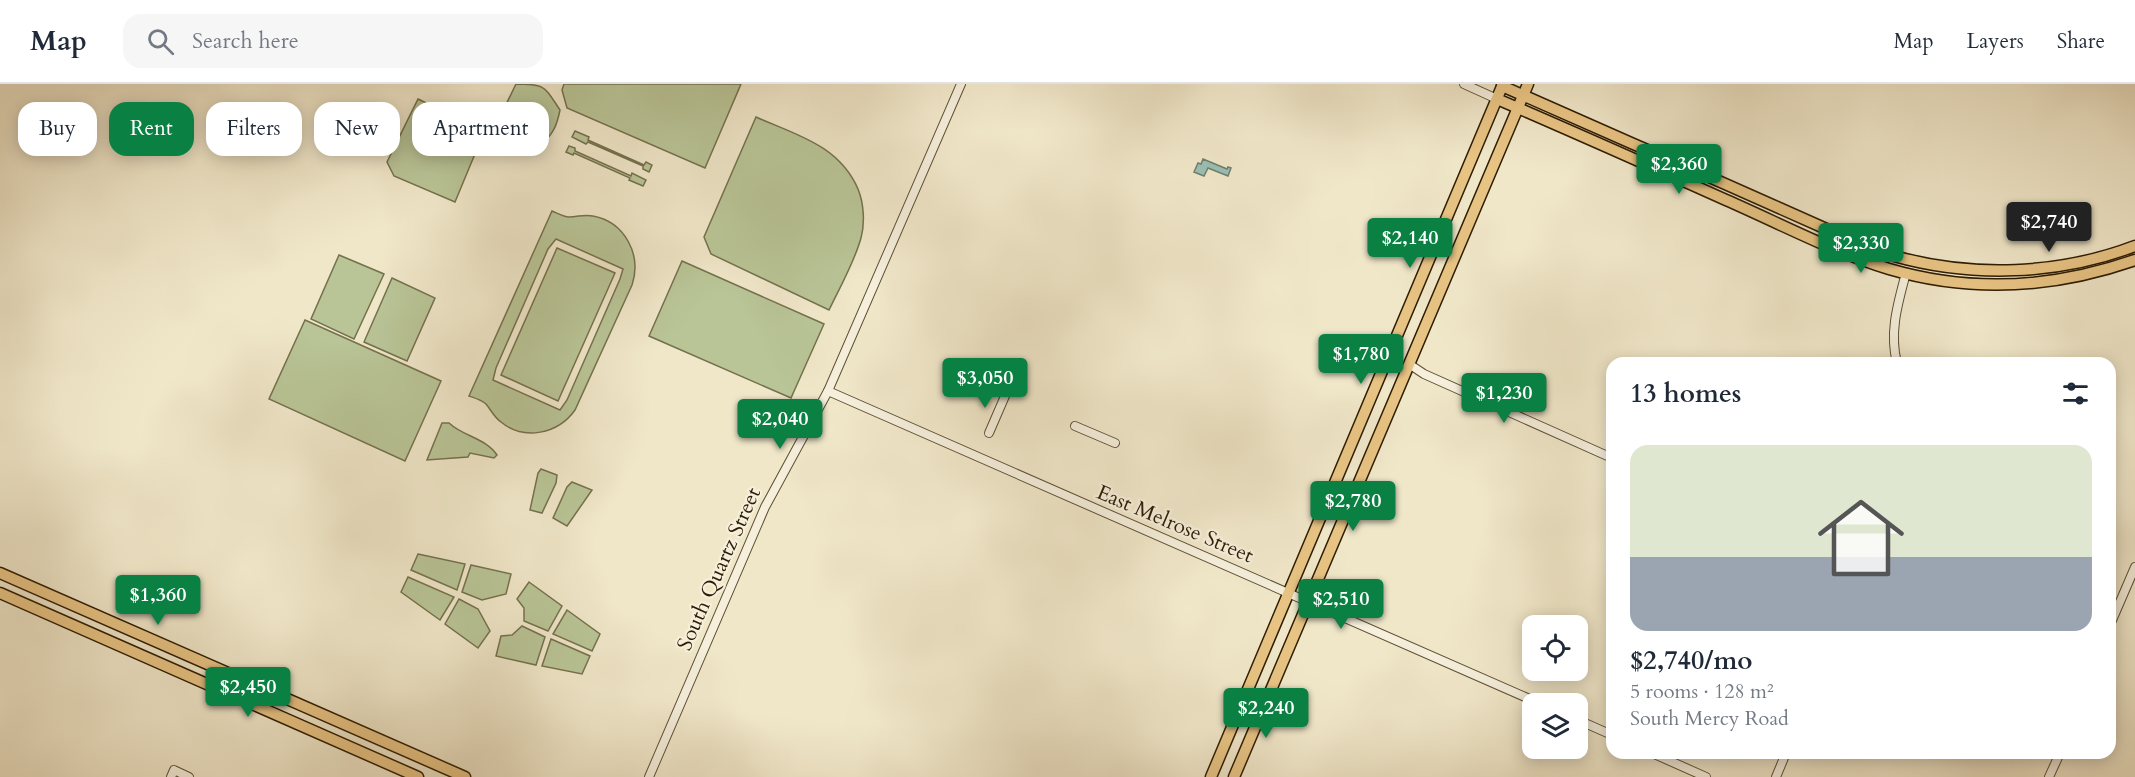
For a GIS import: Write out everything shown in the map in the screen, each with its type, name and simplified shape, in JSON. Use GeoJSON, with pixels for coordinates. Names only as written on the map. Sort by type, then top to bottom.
{"type":"FeatureCollection","features":[{"type":"Feature","properties":{"kind":"main road"},"geometry":{"type":"LineString","coordinates":[[1211,777],[1502,84],[1802,218],[1872,248],[1908,260],[1955,267],[2019,271],[2063,265],[2130,248]]}},
{"type":"Feature","properties":{"kind":"main road"},"geometry":{"type":"LineString","coordinates":[[1234,777],[1528,84]]}},
{"type":"Feature","properties":{"kind":"main road"},"geometry":{"type":"LineString","coordinates":[[1497,99],[1840,251],[1906,273],[1953,282],[2021,285],[2080,276],[2135,260]]}},
{"type":"Feature","properties":{"kind":"main road"},"geometry":{"type":"LineString","coordinates":[[1906,273],[1908,260]]}},
{"type":"Feature","properties":{"kind":"main road"},"geometry":{"type":"LineString","coordinates":[[1389,356],[1409,364]]}},
{"type":"Feature","properties":{"kind":"main road"},"geometry":{"type":"LineString","coordinates":[[0,573],[465,777]]}},
{"type":"Feature","properties":{"kind":"main road"},"geometry":{"type":"LineString","coordinates":[[0,593],[418,777]]}},
{"type":"Feature","properties":{"kind":"street","name":"South Quartz Street"},"geometry":{"type":"LineString","coordinates":[[649,777],[765,507],[828,391],[961,84]]}},
{"type":"Feature","properties":{"kind":"street"},"geometry":{"type":"LineString","coordinates":[[1464,84],[1497,99]]}},
{"type":"Feature","properties":{"kind":"street"},"geometry":{"type":"LineString","coordinates":[[1896,357],[1894,323],[1906,273]]}},
{"type":"Feature","properties":{"kind":"street"},"geometry":{"type":"LineString","coordinates":[[1409,364],[1424,374],[1606,455]]}},
{"type":"Feature","properties":{"kind":"street","name":"East Melrose Street"},"geometry":{"type":"LineString","coordinates":[[828,391],[1522,695]]}},
{"type":"Feature","properties":{"kind":"street"},"geometry":{"type":"LineString","coordinates":[[989,433],[1005,396]]}},
{"type":"Feature","properties":{"kind":"street"},"geometry":{"type":"LineString","coordinates":[[1075,426],[1115,443]]}},
{"type":"Feature","properties":{"kind":"street"},"geometry":{"type":"LineString","coordinates":[[2116,612],[2135,567]]}},
{"type":"Feature","properties":{"kind":"street"},"geometry":{"type":"LineString","coordinates":[[1588,724],[1606,732]]}},
{"type":"Feature","properties":{"kind":"street"},"geometry":{"type":"LineString","coordinates":[[1666,759],[1706,777]]}},
{"type":"Feature","properties":{"kind":"street"},"geometry":{"type":"LineString","coordinates":[[1776,777],[1783,759]]}},
{"type":"Feature","properties":{"kind":"street"},"geometry":{"type":"LineString","coordinates":[[2049,777],[2057,759]]}},
{"type":"Feature","properties":{"kind":"street"},"geometry":{"type":"LineString","coordinates":[[173,774],[189,777]]}},
{"type":"Feature","properties":{"kind":"green space"},"geometry":{"type":"Polygon","coordinates":[[[516,84],[539,86],[547,91],[560,110],[549,137],[549,102],[507,102],[516,84]]]}},
{"type":"Feature","properties":{"kind":"green space"},"geometry":{"type":"Polygon","coordinates":[[[564,84],[741,84],[705,168],[567,108],[562,90],[564,84]]]}},
{"type":"Feature","properties":{"kind":"green space"},"geometry":{"type":"Polygon","coordinates":[[[412,111],[412,156],[474,156],[455,202],[394,176],[387,162],[390,156],[400,156],[400,136],[412,111]]]}},
{"type":"Feature","properties":{"kind":"green space"},"geometry":{"type":"Polygon","coordinates":[[[756,117],[801,136],[828,152],[850,174],[858,189],[863,214],[861,238],[851,266],[829,310],[711,254],[704,237],[756,117]]]}},
{"type":"Feature","properties":{"kind":"green space"},"geometry":{"type":"Polygon","coordinates":[[[575,131],[589,137],[588,140],[644,165],[646,162],[652,165],[649,172],[643,169],[643,166],[572,137],[575,131]]]}},
{"type":"Feature","properties":{"kind":"green space"},"geometry":{"type":"Polygon","coordinates":[[[569,146],[575,148],[575,151],[631,176],[632,173],[646,180],[643,186],[629,180],[630,178],[574,153],[573,155],[566,152],[569,146]]]}},
{"type":"Feature","properties":{"kind":"green space"},"geometry":{"type":"Polygon","coordinates":[[[552,211],[567,217],[593,216],[614,225],[628,242],[635,262],[635,274],[575,410],[560,425],[550,429],[530,433],[520,432],[499,420],[484,403],[469,396],[552,211]],[[556,239],[548,249],[496,368],[493,380],[560,410],[567,400],[623,269],[556,239]]]}},
{"type":"Feature","properties":{"kind":"green space"},"geometry":{"type":"Polygon","coordinates":[[[557,248],[615,273],[558,401],[501,375],[557,248]]]}},
{"type":"Feature","properties":{"kind":"green space"},"geometry":{"type":"Polygon","coordinates":[[[339,255],[384,274],[354,339],[311,319],[339,255]]]}},
{"type":"Feature","properties":{"kind":"green space"},"geometry":{"type":"Polygon","coordinates":[[[682,261],[824,324],[791,398],[649,336],[682,261]]]}},
{"type":"Feature","properties":{"kind":"green space"},"geometry":{"type":"Polygon","coordinates":[[[392,278],[435,298],[407,361],[364,342],[392,278]]]}},
{"type":"Feature","properties":{"kind":"green space"},"geometry":{"type":"Polygon","coordinates":[[[305,320],[441,381],[405,461],[269,399],[305,320]]]}},
{"type":"Feature","properties":{"kind":"green space"},"geometry":{"type":"Polygon","coordinates":[[[442,423],[449,423],[461,432],[481,441],[497,455],[494,458],[470,453],[468,457],[427,460],[442,423]]]}},
{"type":"Feature","properties":{"kind":"green space"},"geometry":{"type":"Polygon","coordinates":[[[541,469],[557,475],[556,483],[542,513],[530,510],[538,473],[541,469]]]}},
{"type":"Feature","properties":{"kind":"green space"},"geometry":{"type":"Polygon","coordinates":[[[572,482],[592,490],[567,526],[553,518],[567,487],[572,482]]]}},
{"type":"Feature","properties":{"kind":"green space"},"geometry":{"type":"Polygon","coordinates":[[[418,554],[465,564],[457,590],[411,570],[418,554]]]}},
{"type":"Feature","properties":{"kind":"green space"},"geometry":{"type":"Polygon","coordinates":[[[471,565],[511,574],[506,594],[482,600],[462,592],[471,565]]]}},
{"type":"Feature","properties":{"kind":"green space"},"geometry":{"type":"Polygon","coordinates":[[[408,577],[454,597],[440,620],[401,592],[408,577]]]}},
{"type":"Feature","properties":{"kind":"green space"},"geometry":{"type":"Polygon","coordinates":[[[529,582],[562,606],[548,631],[524,621],[524,608],[517,599],[529,582]]]}},
{"type":"Feature","properties":{"kind":"green space"},"geometry":{"type":"Polygon","coordinates":[[[459,599],[478,609],[490,631],[478,648],[445,624],[459,599]]]}},
{"type":"Feature","properties":{"kind":"green space"},"geometry":{"type":"Polygon","coordinates":[[[567,610],[600,634],[592,651],[553,634],[567,610]]]}},
{"type":"Feature","properties":{"kind":"green space"},"geometry":{"type":"Polygon","coordinates":[[[522,626],[545,637],[536,665],[496,656],[501,636],[512,635],[522,626]]]}},
{"type":"Feature","properties":{"kind":"green space"},"geometry":{"type":"Polygon","coordinates":[[[551,639],[590,656],[582,674],[542,666],[551,639]]]}},
{"type":"Feature","properties":{"kind":"water"},"geometry":{"type":"Polygon","coordinates":[[[1203,159],[1227,169],[1231,168],[1228,176],[1208,168],[1204,176],[1194,172],[1198,163],[1201,164],[1203,159]]]}}]}
